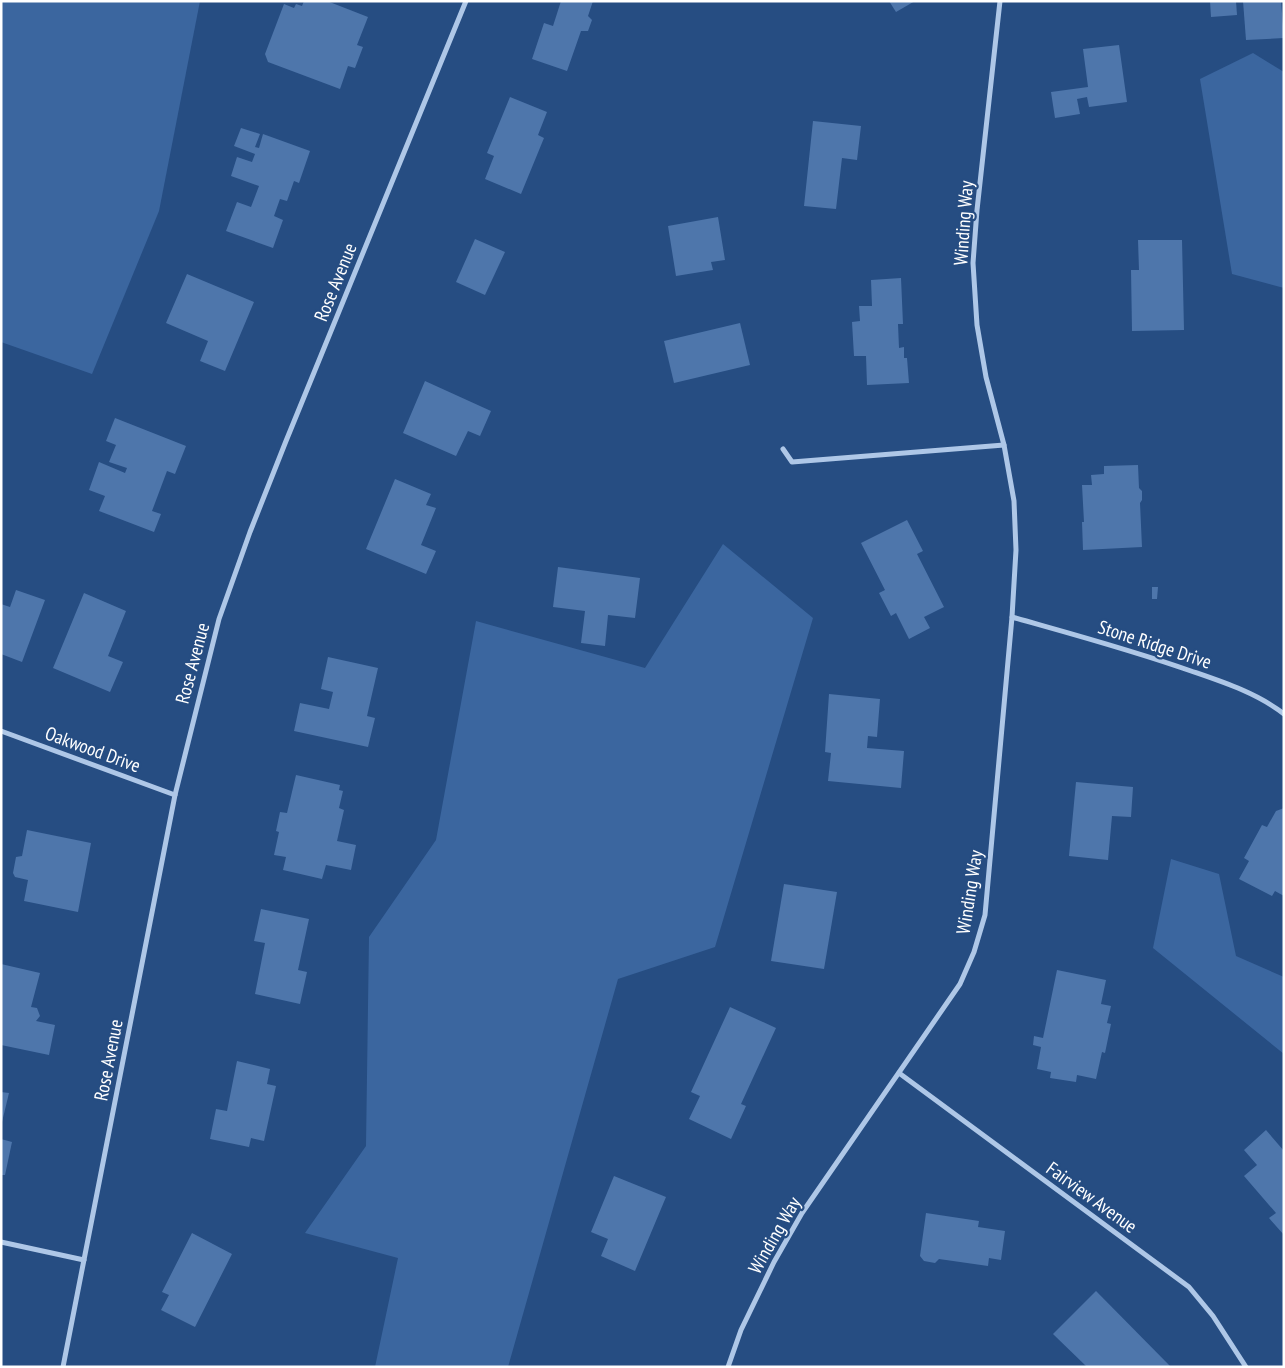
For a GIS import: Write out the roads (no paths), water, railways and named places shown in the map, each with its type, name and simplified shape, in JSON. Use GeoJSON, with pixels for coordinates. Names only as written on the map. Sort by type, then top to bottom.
{"type":"FeatureCollection","features":[{"type":"Feature","properties":{"kind":"street","name":"Rose Avenue"},"geometry":{"type":"LineString","coordinates":[[63,1367],[175,795],[219,619],[250,532],[466,1]]}},
{"type":"Feature","properties":{"kind":"street","name":"Winding Way"},"geometry":{"type":"LineString","coordinates":[[728,1367],[741,1330],[774,1262],[802,1213],[960,984],[974,952],[985,915],[1012,617],[1016,550],[1014,501],[1004,445],[986,377],[977,325],[973,263],[1000,1]]}},
{"type":"Feature","properties":{"kind":"street"},"geometry":{"type":"LineString","coordinates":[[783,449],[792,462],[1004,445]]}},
{"type":"Feature","properties":{"kind":"street","name":"Stone Ridge Drive"},"geometry":{"type":"LineString","coordinates":[[1012,617],[1155,658],[1233,686],[1284,714]]}},
{"type":"Feature","properties":{"kind":"street","name":"Oakwood Drive"},"geometry":{"type":"LineString","coordinates":[[1,731],[175,795]]}},
{"type":"Feature","properties":{"kind":"street","name":"Fairview Avenue"},"geometry":{"type":"LineString","coordinates":[[899,1073],[1188,1287],[1213,1316],[1246,1367]]}},
{"type":"Feature","properties":{"kind":"street"},"geometry":{"type":"LineString","coordinates":[[1,1242],[84,1260]]}}]}
